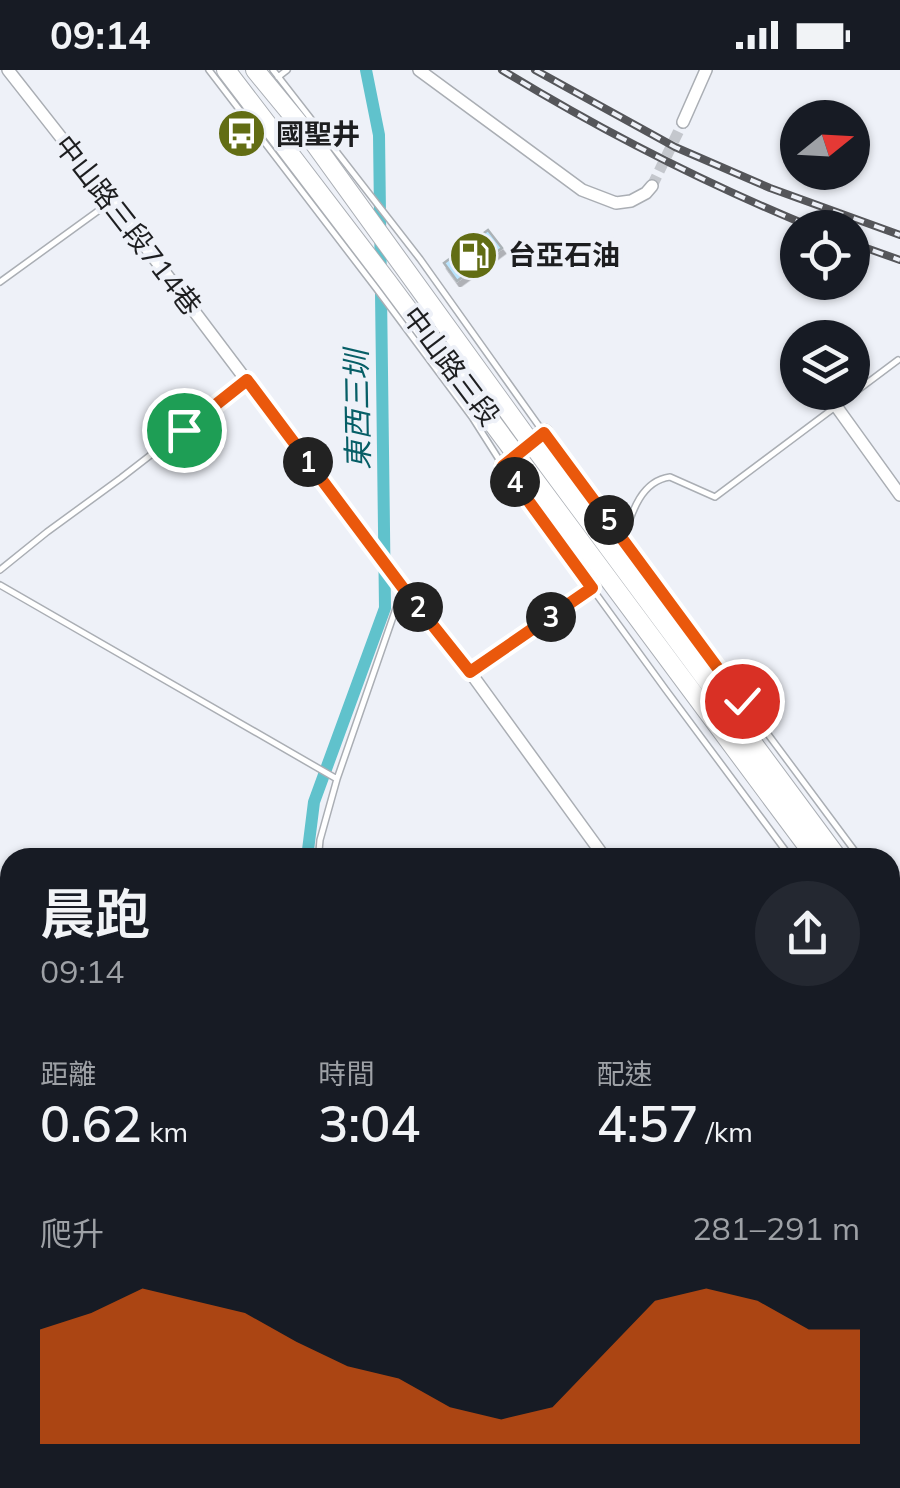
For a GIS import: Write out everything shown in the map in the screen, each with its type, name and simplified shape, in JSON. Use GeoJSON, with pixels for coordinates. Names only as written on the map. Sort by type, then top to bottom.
{"type":"FeatureCollection","features":[{"type":"Feature","properties":{"kind":"main road","name":"中山路三段"},"geometry":{"type":"LineString","coordinates":[[226,70],[280,152],[794,785],[832,848]]}},
{"type":"Feature","properties":{"kind":"main road","name":"中山路三段"},"geometry":{"type":"LineString","coordinates":[[255,70],[311,128],[523,449],[809,848]]}},
{"type":"Feature","properties":{"kind":"main road"},"geometry":{"type":"LineString","coordinates":[[280,152],[311,128]]}},
{"type":"Feature","properties":{"kind":"street","name":"中山路三段714巷"},"geometry":{"type":"LineString","coordinates":[[8,70],[470,672],[598,848]]}},
{"type":"Feature","properties":{"kind":"street"},"geometry":{"type":"LineString","coordinates":[[419,70],[582,190],[616,202],[631,201],[652,186]]}},
{"type":"Feature","properties":{"kind":"street"},"geometry":{"type":"LineString","coordinates":[[683,122],[706,70]]}},
{"type":"Feature","properties":{"kind":"street"},"geometry":{"type":"LineString","coordinates":[[839,410],[900,495]]}},
{"type":"Feature","properties":{"kind":"street"},"geometry":{"type":"LineString","coordinates":[[470,672],[592,588]]}},
{"type":"Feature","properties":{"kind":"lane","name":"中山路三段"},"geometry":{"type":"LineString","coordinates":[[209,70],[280,152]]}},
{"type":"Feature","properties":{"kind":"lane","name":"中山路三段"},"geometry":{"type":"LineString","coordinates":[[273,70],[311,128]]}},
{"type":"Feature","properties":{"kind":"lane"},"geometry":{"type":"LineString","coordinates":[[278,76],[287,70]]}},
{"type":"Feature","properties":{"kind":"lane"},"geometry":{"type":"LineString","coordinates":[[0,282],[111,201]]}},
{"type":"Feature","properties":{"kind":"lane"},"geometry":{"type":"LineString","coordinates":[[870,381],[898,360]]}},
{"type":"Feature","properties":{"kind":"lane"},"geometry":{"type":"LineString","coordinates":[[0,570],[247,380]]}},
{"type":"Feature","properties":{"kind":"lane"},"geometry":{"type":"LineString","coordinates":[[624,540],[630,517],[655,482],[670,477],[715,497],[831,410]]}},
{"type":"Feature","properties":{"kind":"lane","name":"中山路三段"},"geometry":{"type":"LineString","coordinates":[[523,449],[624,540],[794,785],[851,848]]}},
{"type":"Feature","properties":{"kind":"lane","name":"中山路三段"},"geometry":{"type":"LineString","coordinates":[[523,449],[592,588],[784,848]]}},
{"type":"Feature","properties":{"kind":"lane"},"geometry":{"type":"LineString","coordinates":[[0,585],[336,779]]}},
{"type":"Feature","properties":{"kind":"lane"},"geometry":{"type":"LineString","coordinates":[[319,848],[336,779],[403,588]]}},
{"type":"Feature","properties":{"kind":"building","name":"台亞石油"},"geometry":{"type":"Polygon","coordinates":[[[488,230],[502,248],[457,281],[444,263],[488,230]]]}},
{"type":"Feature","properties":{"kind":"waterway","name":"東西三圳"},"geometry":{"type":"LineString","coordinates":[[308,848],[314,802],[385,608],[379,135],[366,70]]}},
{"type":"Feature","properties":{"kind":"tunnel"},"geometry":{"type":"LineString","coordinates":[[652,186],[683,122]]}},
{"type":"Feature","properties":{"kind":"railway"},"geometry":{"type":"LineString","coordinates":[[502,70],[655,155],[780,213]]}},
{"type":"Feature","properties":{"kind":"railway"},"geometry":{"type":"LineString","coordinates":[[535,70],[675,147],[770,188],[900,235]]}},
{"type":"Feature","properties":{"kind":"railway"},"geometry":{"type":"LineString","coordinates":[[870,249],[900,260]]}},
{"type":"Feature","properties":{"kind":"place","name":"國聖井"},"geometry":{"type":"Point","coordinates":[241,134]}},
{"type":"Feature","properties":{"kind":"place","name":"台亞石油"},"geometry":{"type":"Point","coordinates":[473,255]}},
{"type":"Feature","properties":{"kind":"route"},"geometry":{"type":"LineString","coordinates":[[184,430],[247,380],[470,672],[592,588],[503,466],[544,433],[742,701]]}}]}
